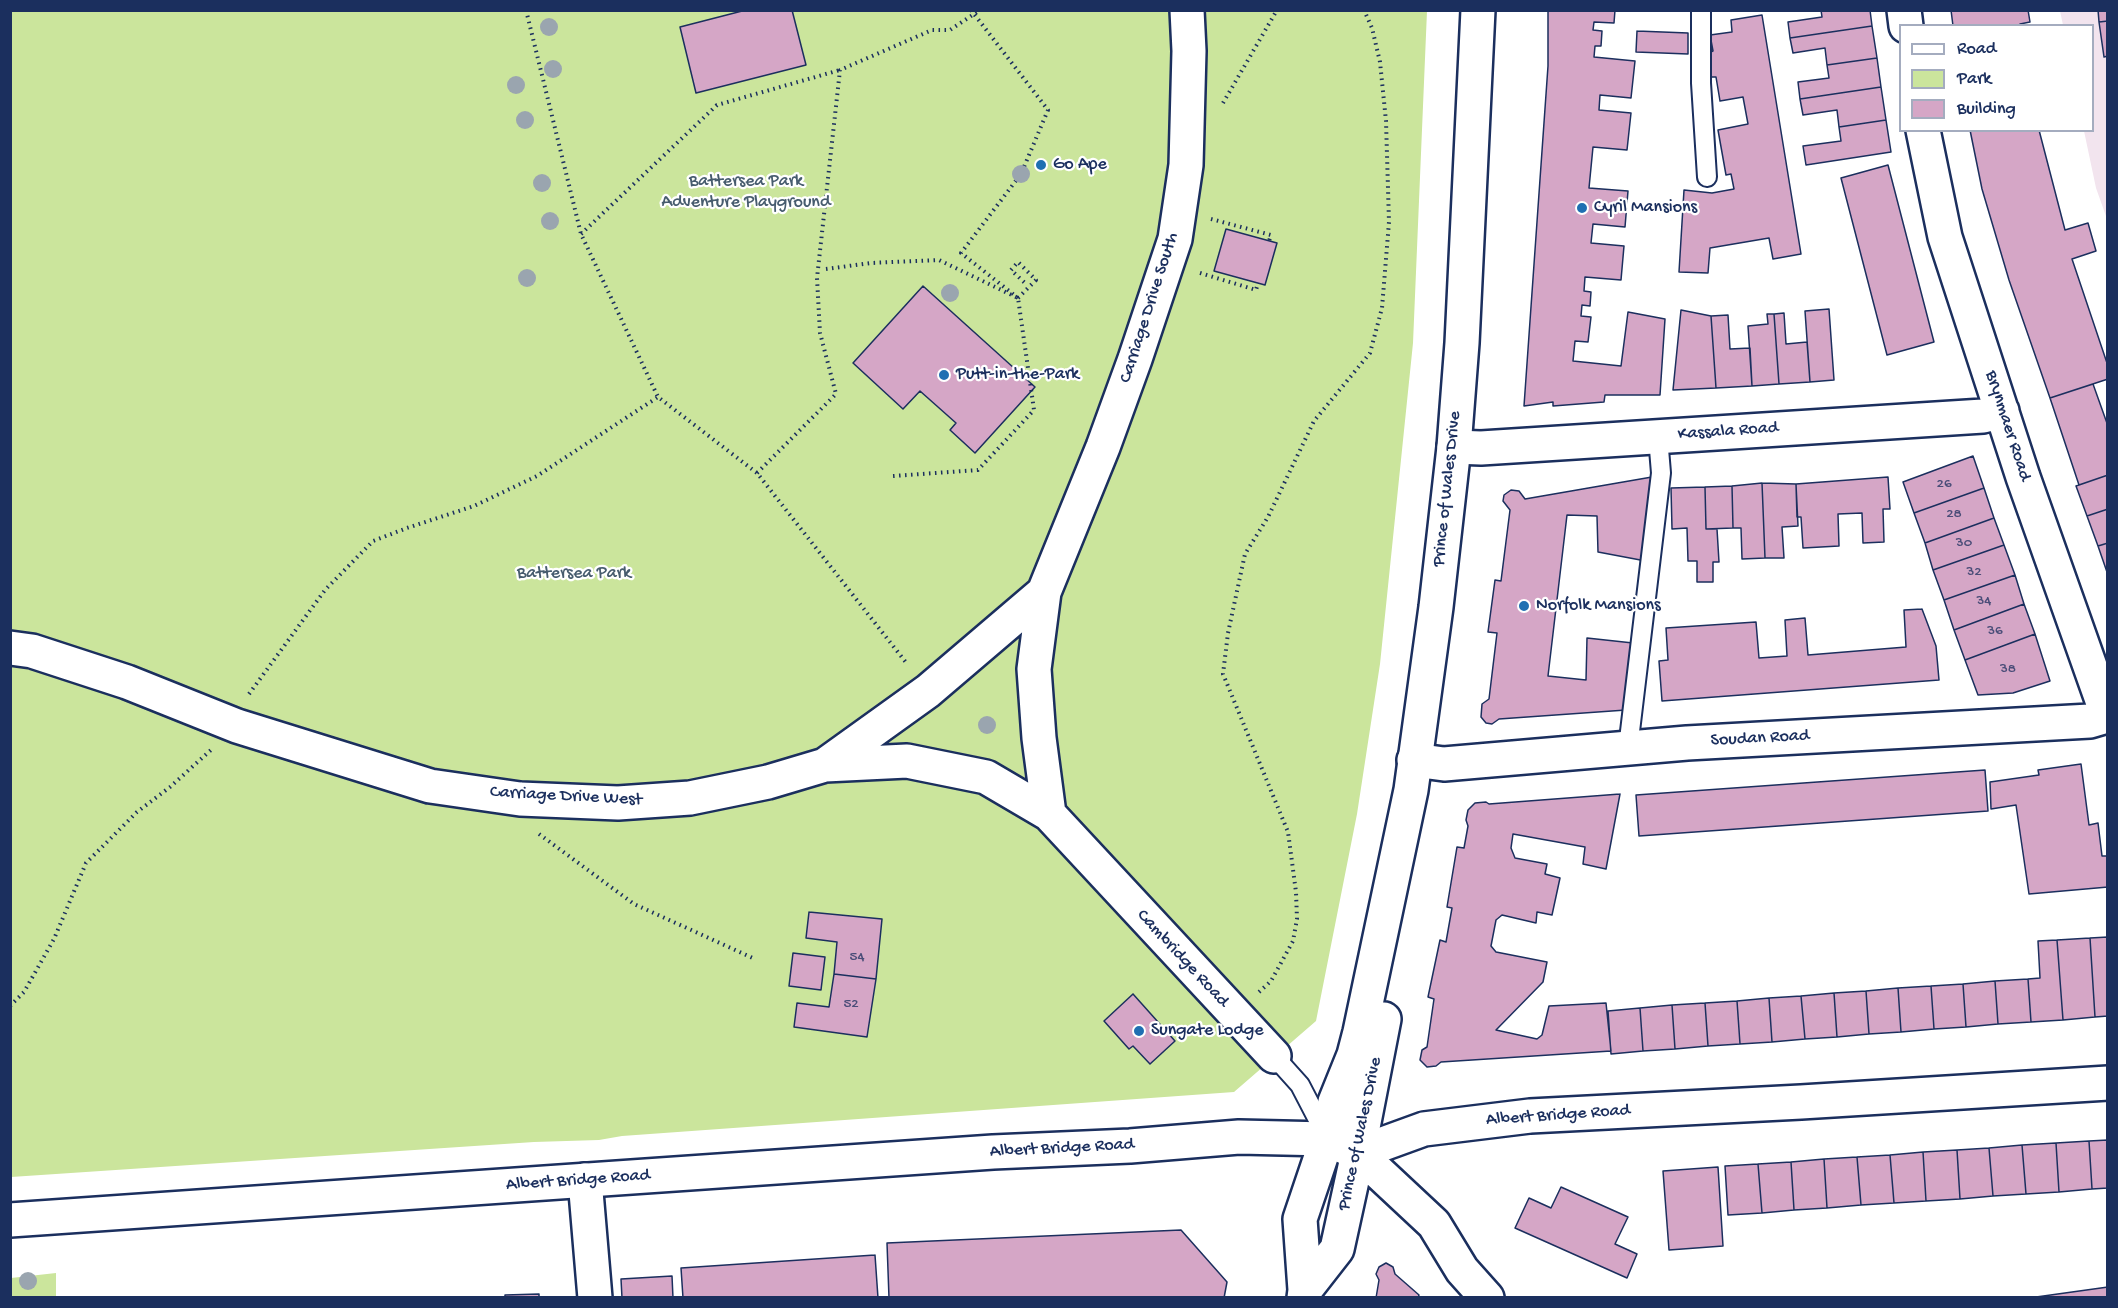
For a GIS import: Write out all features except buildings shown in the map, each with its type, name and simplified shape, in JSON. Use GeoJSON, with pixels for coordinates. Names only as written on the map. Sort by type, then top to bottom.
{"type":"FeatureCollection","features":[{"type":"Feature","properties":{"kind":"main road","name":"Carriage Drive South"},"geometry":{"type":"LineString","coordinates":[[1044,592],[1103,447],[1175,239],[1186,165],[1189,51],[1187,10]]}},
{"type":"Feature","properties":{"kind":"main road","name":"Prince of Wales Drive"},"geometry":{"type":"LineString","coordinates":[[1304,1294],[1300,1219],[1327,1139],[1335,1101],[1354,1055],[1360,1032],[1411,790],[1436,607],[1454,447],[1478,10]]}},
{"type":"Feature","properties":{"kind":"main road","name":"Brynmaer Road"},"geometry":{"type":"LineString","coordinates":[[1923,132],[1945,237],[2023,477],[2107,716]]}},
{"type":"Feature","properties":{"kind":"main road","name":"Kassala Road"},"geometry":{"type":"LineString","coordinates":[[1454,447],[1481,448],[1983,416],[2002,411]]}},
{"type":"Feature","properties":{"kind":"main road","name":"Carriage Drive West"},"geometry":{"type":"LineString","coordinates":[[10,648],[32,651],[127,682],[237,726],[430,786],[520,799],[618,803],[690,798],[768,782],[825,765],[928,691],[1044,592]]}},
{"type":"Feature","properties":{"kind":"main road"},"geometry":{"type":"LineString","coordinates":[[1044,592],[1034,669],[1039,738],[1049,814]]}},
{"type":"Feature","properties":{"kind":"main road","name":"Soudan Road"},"geometry":{"type":"LineString","coordinates":[[1414,760],[1444,764],[1687,743],[2090,721],[2107,716]]}},
{"type":"Feature","properties":{"kind":"main road","name":"Cambridge Road"},"geometry":{"type":"LineString","coordinates":[[825,765],[907,761],[986,777],[1049,814],[1234,1016],[1274,1056]]}},
{"type":"Feature","properties":{"kind":"main road","name":"Prince of Wales Drive"},"geometry":{"type":"LineString","coordinates":[[1304,1294],[1337,1249],[1358,1153],[1385,1010],[1374,961]]}},
{"type":"Feature","properties":{"kind":"main road","name":"Albert Bridge Road"},"geometry":{"type":"LineString","coordinates":[[10,1220],[1239,1137],[1327,1139],[1358,1153],[1424,1129],[1530,1116],[2108,1083]]}},
{"type":"Feature","properties":{"kind":"main road"},"geometry":{"type":"LineString","coordinates":[[1358,1153],[1434,1224],[1462,1270],[1487,1298]]}},
{"type":"Feature","properties":{"kind":"main road"},"geometry":{"type":"LineString","coordinates":[[585,1180],[595,1298]]}},
{"type":"Feature","properties":{"kind":"lane"},"geometry":{"type":"LineString","coordinates":[[1701,10],[1701,83],[1707,177]]}},
{"type":"Feature","properties":{"kind":"lane"},"geometry":{"type":"LineString","coordinates":[[1628,748],[1661,473],[1658,437]]}},
{"type":"Feature","properties":{"kind":"lane","name":"Cambridge Road"},"geometry":{"type":"LineString","coordinates":[[1274,1056],[1300,1085],[1327,1139]]}},
{"type":"Feature","properties":{"kind":"path"},"geometry":{"type":"LineString","coordinates":[[526,10],[581,234],[658,397],[757,473],[928,691]]}},
{"type":"Feature","properties":{"kind":"path"},"geometry":{"type":"LineString","coordinates":[[893,476],[978,471],[1034,410],[1017,298],[961,253],[1021,174],[1048,110],[970,10]]}},
{"type":"Feature","properties":{"kind":"path"},"geometry":{"type":"LineString","coordinates":[[581,234],[717,105],[840,70],[932,30],[950,30],[980,10]]}},
{"type":"Feature","properties":{"kind":"path"},"geometry":{"type":"LineString","coordinates":[[1222,104],[1277,10]]}},
{"type":"Feature","properties":{"kind":"path"},"geometry":{"type":"LineString","coordinates":[[1234,1016],[1271,981],[1293,941],[1297,919],[1288,832],[1223,674],[1228,633],[1245,554],[1268,517],[1314,421],[1370,352],[1382,308],[1389,222],[1386,121],[1380,62],[1372,28],[1364,10]]}},
{"type":"Feature","properties":{"kind":"path"},"geometry":{"type":"LineString","coordinates":[[757,473],[836,394],[820,333],[817,278],[840,70]]}},
{"type":"Feature","properties":{"kind":"path"},"geometry":{"type":"LineString","coordinates":[[1180,210],[1271,235],[1269,241]]}},
{"type":"Feature","properties":{"kind":"path"},"geometry":{"type":"LineString","coordinates":[[826,269],[872,263],[939,260],[1017,298]]}},
{"type":"Feature","properties":{"kind":"path"},"geometry":{"type":"LineString","coordinates":[[1017,298],[1036,280],[1018,262],[1011,270],[1025,283]]}},
{"type":"Feature","properties":{"kind":"path"},"geometry":{"type":"LineString","coordinates":[[1167,263],[1256,290],[1258,283]]}},
{"type":"Feature","properties":{"kind":"path"},"geometry":{"type":"LineString","coordinates":[[10,1006],[24,992],[54,939],[86,863],[137,812],[170,787],[237,726],[250,691],[325,590],[373,542],[474,506],[537,476],[658,397]]}},
{"type":"Feature","properties":{"kind":"path"},"geometry":{"type":"LineString","coordinates":[[531,828],[634,904],[755,959]]}},
{"type":"Feature","properties":{"kind":"shaded area"},"geometry":{"type":"Polygon","coordinates":[[[2060,11],[2107,11],[2107,219],[2096,188],[2084,132],[2094,132],[2094,24],[2063,24],[2060,11]]]}},
{"type":"Feature","properties":{"kind":"green space","name":"Battersea Park"},"geometry":{"type":"Polygon","coordinates":[[[11,11],[1427,11],[1413,343],[1380,664],[1357,814],[1316,1021],[1234,1092],[622,1136],[599,1140],[534,1142],[11,1177],[11,11]]]}},
{"type":"Feature","properties":{"kind":"green space"},"geometry":{"type":"Polygon","coordinates":[[[56,1273],[56,1297],[11,1297],[11,1278],[56,1273]]]}},
{"type":"Feature","properties":{"kind":"place","name":"Go Ape"},"geometry":{"type":"Point","coordinates":[1041,165]}},
{"type":"Feature","properties":{"kind":"place","name":"Cyril Mansions"},"geometry":{"type":"Point","coordinates":[1582,208]}},
{"type":"Feature","properties":{"kind":"place","name":"Putt-in-the-Park"},"geometry":{"type":"Point","coordinates":[944,375]}},
{"type":"Feature","properties":{"kind":"place","name":"Norfolk Mansions"},"geometry":{"type":"Point","coordinates":[1524,606]}},
{"type":"Feature","properties":{"kind":"place","name":"Sungate Lodge"},"geometry":{"type":"Point","coordinates":[1139,1031]}},
{"type":"Feature","properties":{"kind":"park label","name":"Battersea Park Adventure Playground"},"geometry":{"type":"Point","coordinates":[746,192]}}]}
